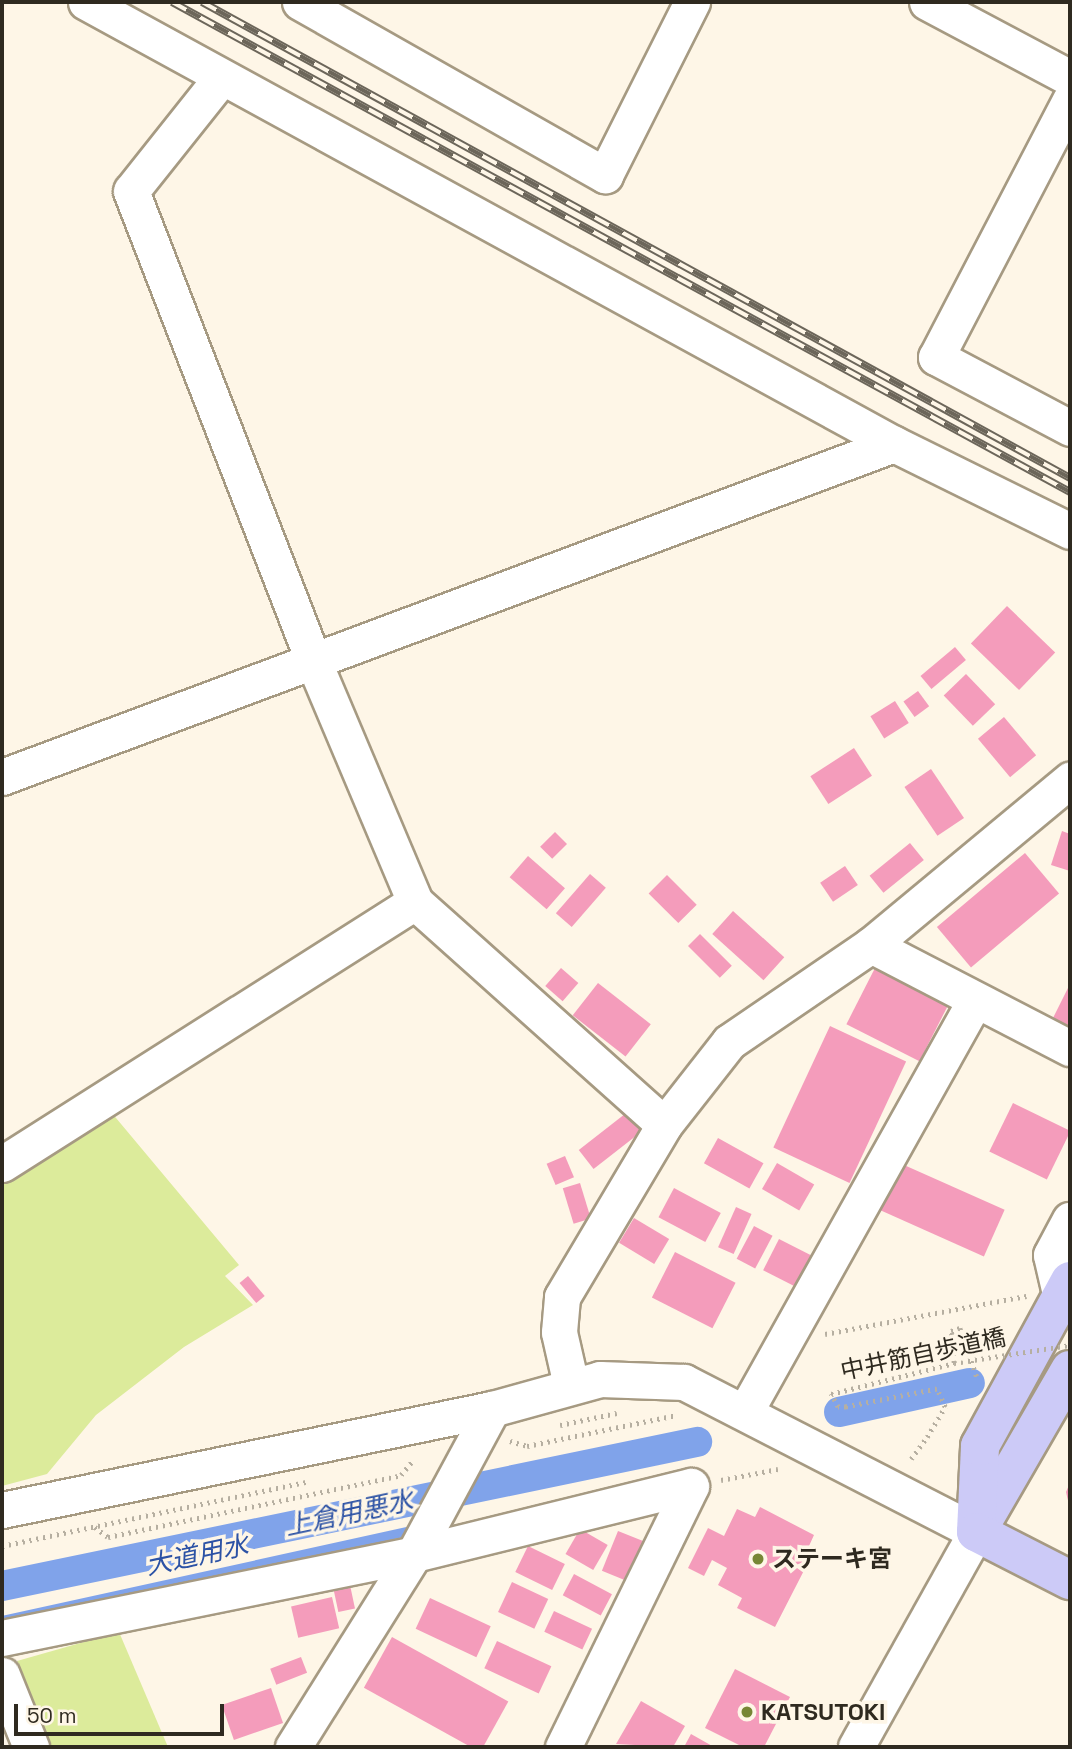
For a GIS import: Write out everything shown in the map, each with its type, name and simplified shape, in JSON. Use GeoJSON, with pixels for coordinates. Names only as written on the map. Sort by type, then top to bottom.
{"type":"FeatureCollection","features":[{"type":"Feature","properties":{"kind":"main road"},"geometry":{"type":"LineString","coordinates":[[976,1532],[980,1446],[1054,1291]]}},
{"type":"Feature","properties":{"kind":"main road"},"geometry":{"type":"LineString","coordinates":[[976,1532],[1070,1370]]}},
{"type":"Feature","properties":{"kind":"main road"},"geometry":{"type":"LineString","coordinates":[[976,1532],[1070,1580]]}},
{"type":"Feature","properties":{"kind":"street"},"geometry":{"type":"LineString","coordinates":[[86,2],[894,444],[1070,531]]}},
{"type":"Feature","properties":{"kind":"street"},"geometry":{"type":"LineString","coordinates":[[300,2],[605,175],[692,2]]}},
{"type":"Feature","properties":{"kind":"street"},"geometry":{"type":"LineString","coordinates":[[928,2],[1070,78]]}},
{"type":"Feature","properties":{"kind":"street"},"geometry":{"type":"LineString","coordinates":[[221,78],[131,191],[315,665],[415,902],[664,1125]]}},
{"type":"Feature","properties":{"kind":"street"},"geometry":{"type":"LineString","coordinates":[[1070,100],[936,357],[1070,428]]}},
{"type":"Feature","properties":{"kind":"street"},"geometry":{"type":"LineString","coordinates":[[2,777],[315,665],[894,444]]}},
{"type":"Feature","properties":{"kind":"street"},"geometry":{"type":"LineString","coordinates":[[571,1385],[559,1332],[562,1297],[664,1125],[729,1042],[872,945],[1070,780]]}},
{"type":"Feature","properties":{"kind":"street"},"geometry":{"type":"LineString","coordinates":[[2,1164],[415,902]]}},
{"type":"Feature","properties":{"kind":"street"},"geometry":{"type":"LineString","coordinates":[[872,945],[1070,1048]]}},
{"type":"Feature","properties":{"kind":"street"},"geometry":{"type":"LineString","coordinates":[[745,1412],[975,1000]]}},
{"type":"Feature","properties":{"kind":"street"},"geometry":{"type":"LineString","coordinates":[[1054,1291],[1051,1255],[1070,1220]]}},
{"type":"Feature","properties":{"kind":"street"},"geometry":{"type":"LineString","coordinates":[[2,1510],[496,1424],[571,1385],[645,1376],[684,1382],[976,1532],[856,1747]]}},
{"type":"Feature","properties":{"kind":"street"},"geometry":{"type":"LineString","coordinates":[[293,1747],[414,1554],[455,1474],[496,1424]]}},
{"type":"Feature","properties":{"kind":"street"},"geometry":{"type":"LineString","coordinates":[[2,1638],[414,1554],[691,1486]]}},
{"type":"Feature","properties":{"kind":"street"},"geometry":{"type":"LineString","coordinates":[[563,1747],[691,1486]]}},
{"type":"Feature","properties":{"kind":"street"},"geometry":{"type":"LineString","coordinates":[[2,1675],[31,1747]]}},
{"type":"Feature","properties":{"kind":"path"},"geometry":{"type":"LineString","coordinates":[[785,1342],[1054,1291]]}},
{"type":"Feature","properties":{"kind":"path"},"geometry":{"type":"LineString","coordinates":[[954,1363],[951,1331],[960,1328],[981,1389]]}},
{"type":"Feature","properties":{"kind":"path","name":"中井筋自歩道橋"},"geometry":{"type":"LineString","coordinates":[[911,1459],[945,1407],[937,1389],[846,1407],[838,1407],[831,1394],[954,1363],[1070,1345]]}},
{"type":"Feature","properties":{"kind":"path"},"geometry":{"type":"LineString","coordinates":[[553,1427],[631,1409]]}},
{"type":"Feature","properties":{"kind":"path"},"geometry":{"type":"LineString","coordinates":[[496,1424],[527,1446],[677,1415]]}},
{"type":"Feature","properties":{"kind":"path"},"geometry":{"type":"LineString","coordinates":[[496,1424],[526,1433]]}},
{"type":"Feature","properties":{"kind":"path"},"geometry":{"type":"LineString","coordinates":[[94,1527],[108,1536],[174,1523],[401,1475],[413,1460],[400,1463]]}},
{"type":"Feature","properties":{"kind":"path"},"geometry":{"type":"LineString","coordinates":[[691,1486],[778,1469]]}},
{"type":"Feature","properties":{"kind":"path"},"geometry":{"type":"LineString","coordinates":[[2,1546],[320,1479]]}},
{"type":"Feature","properties":{"kind":"green space"},"geometry":{"type":"Polygon","coordinates":[[[111,1112],[239,1265],[225,1276],[253,1305],[184,1347],[96,1415],[47,1474],[2,1486],[2,1182],[111,1112]]]}},
{"type":"Feature","properties":{"kind":"green space"},"geometry":{"type":"Polygon","coordinates":[[[119,1632],[168,1747],[51,1747],[17,1661],[119,1632]]]}},
{"type":"Feature","properties":{"kind":"building"},"geometry":{"type":"Polygon","coordinates":[[[1007,606],[1055,653],[1019,690],[971,643],[1007,606]]]}},
{"type":"Feature","properties":{"kind":"building"},"geometry":{"type":"Polygon","coordinates":[[[955,647],[966,660],[931,689],[921,676],[955,647]]]}},
{"type":"Feature","properties":{"kind":"building"},"geometry":{"type":"Polygon","coordinates":[[[966,674],[995,704],[973,726],[944,696],[966,674]]]}},
{"type":"Feature","properties":{"kind":"building"},"geometry":{"type":"Polygon","coordinates":[[[918,691],[929,706],[915,717],[903,702],[918,691]]]}},
{"type":"Feature","properties":{"kind":"building"},"geometry":{"type":"Polygon","coordinates":[[[895,701],[909,723],[884,738],[870,716],[895,701]]]}},
{"type":"Feature","properties":{"kind":"building"},"geometry":{"type":"Polygon","coordinates":[[[1004,717],[1036,755],[1010,777],[978,739],[1004,717]]]}},
{"type":"Feature","properties":{"kind":"building"},"geometry":{"type":"Polygon","coordinates":[[[854,748],[872,776],[828,804],[810,776],[854,748]]]}},
{"type":"Feature","properties":{"kind":"building"},"geometry":{"type":"Polygon","coordinates":[[[931,769],[964,818],[937,836],[904,787],[931,769]]]}},
{"type":"Feature","properties":{"kind":"building"},"geometry":{"type":"Polygon","coordinates":[[[1062,831],[1070,834],[1070,871],[1051,865],[1062,831]]]}},
{"type":"Feature","properties":{"kind":"building"},"geometry":{"type":"Polygon","coordinates":[[[555,832],[567,844],[552,859],[540,847],[555,832]]]}},
{"type":"Feature","properties":{"kind":"building"},"geometry":{"type":"Polygon","coordinates":[[[910,843],[924,860],[883,893],[870,876],[910,843]]]}},
{"type":"Feature","properties":{"kind":"building"},"geometry":{"type":"Polygon","coordinates":[[[1025,853],[1059,894],[971,968],[937,927],[1025,853]]]}},
{"type":"Feature","properties":{"kind":"building"},"geometry":{"type":"Polygon","coordinates":[[[528,856],[565,888],[547,909],[510,877],[528,856]]]}},
{"type":"Feature","properties":{"kind":"building"},"geometry":{"type":"Polygon","coordinates":[[[845,866],[858,885],[833,902],[820,883],[845,866]]]}},
{"type":"Feature","properties":{"kind":"building"},"geometry":{"type":"Polygon","coordinates":[[[590,874],[606,888],[572,927],[556,913],[590,874]]]}},
{"type":"Feature","properties":{"kind":"building"},"geometry":{"type":"Polygon","coordinates":[[[667,875],[697,905],[678,923],[649,893],[667,875]]]}},
{"type":"Feature","properties":{"kind":"building"},"geometry":{"type":"Polygon","coordinates":[[[733,911],[784,957],[764,980],[712,934],[733,911]]]}},
{"type":"Feature","properties":{"kind":"building"},"geometry":{"type":"Polygon","coordinates":[[[700,934],[732,966],[720,978],[688,946],[700,934]]]}},
{"type":"Feature","properties":{"kind":"building"},"geometry":{"type":"Polygon","coordinates":[[[561,968],[578,983],[563,1001],[545,986],[561,968]]]}},
{"type":"Feature","properties":{"kind":"building"},"geometry":{"type":"Polygon","coordinates":[[[875,968],[948,1005],[919,1061],[846,1024],[875,968]]]}},
{"type":"Feature","properties":{"kind":"building"},"geometry":{"type":"Polygon","coordinates":[[[598,983],[651,1024],[626,1057],[573,1015],[598,983]]]}},
{"type":"Feature","properties":{"kind":"building"},"geometry":{"type":"Polygon","coordinates":[[[1070,984],[1070,1029],[1052,1020],[1070,984]]]}},
{"type":"Feature","properties":{"kind":"building"},"geometry":{"type":"Polygon","coordinates":[[[830,1026],[906,1061],[849,1183],[773,1147],[830,1026]]]}},
{"type":"Feature","properties":{"kind":"building"},"geometry":{"type":"Polygon","coordinates":[[[1013,1103],[1070,1131],[1047,1180],[989,1152],[1013,1103]]]}},
{"type":"Feature","properties":{"kind":"building"},"geometry":{"type":"Polygon","coordinates":[[[630,1110],[645,1129],[594,1169],[579,1150],[630,1110]]]}},
{"type":"Feature","properties":{"kind":"building"},"geometry":{"type":"Polygon","coordinates":[[[718,1138],[763,1163],[749,1189],[704,1163],[718,1138]]]}},
{"type":"Feature","properties":{"kind":"building"},"geometry":{"type":"Polygon","coordinates":[[[565,1156],[574,1177],[556,1185],[547,1164],[565,1156]]]}},
{"type":"Feature","properties":{"kind":"building"},"geometry":{"type":"Polygon","coordinates":[[[895,1161],[1005,1210],[984,1256],[874,1208],[895,1161]]]}},
{"type":"Feature","properties":{"kind":"building"},"geometry":{"type":"Polygon","coordinates":[[[777,1163],[814,1184],[799,1210],[762,1189],[777,1163]]]}},
{"type":"Feature","properties":{"kind":"building"},"geometry":{"type":"Polygon","coordinates":[[[580,1183],[591,1218],[574,1224],[563,1188],[580,1183]]]}},
{"type":"Feature","properties":{"kind":"building"},"geometry":{"type":"Polygon","coordinates":[[[674,1188],[721,1213],[705,1242],[659,1217],[674,1188]]]}},
{"type":"Feature","properties":{"kind":"building"},"geometry":{"type":"Polygon","coordinates":[[[736,1207],[752,1214],[734,1254],[718,1247],[736,1207]]]}},
{"type":"Feature","properties":{"kind":"building"},"geometry":{"type":"Polygon","coordinates":[[[634,1218],[669,1239],[654,1264],[619,1243],[634,1218]]]}},
{"type":"Feature","properties":{"kind":"building"},"geometry":{"type":"Polygon","coordinates":[[[754,1226],[773,1236],[755,1269],[737,1259],[754,1226]]]}},
{"type":"Feature","properties":{"kind":"building"},"geometry":{"type":"Polygon","coordinates":[[[779,1239],[812,1256],[796,1287],[763,1270],[779,1239]]]}},
{"type":"Feature","properties":{"kind":"building"},"geometry":{"type":"Polygon","coordinates":[[[675,1252],[736,1283],[712,1328],[652,1297],[675,1252]]]}},
{"type":"Feature","properties":{"kind":"building"},"geometry":{"type":"Polygon","coordinates":[[[248,1276],[265,1296],[256,1303],[240,1283],[248,1276]]]}},
{"type":"Feature","properties":{"kind":"building"},"geometry":{"type":"Polygon","coordinates":[[[1070,1483],[1070,1505],[1069,1505],[1066,1492],[1070,1483]]]}},
{"type":"Feature","properties":{"kind":"building"},"geometry":{"type":"Polygon","coordinates":[[[760,1507],[814,1535],[809,1546],[815,1549],[775,1627],[737,1608],[742,1598],[718,1585],[727,1568],[712,1560],[704,1576],[688,1568],[708,1528],[724,1536],[737,1509],[755,1517],[760,1507]]]}},
{"type":"Feature","properties":{"kind":"building"},"geometry":{"type":"Polygon","coordinates":[[[580,1529],[608,1545],[593,1570],[566,1554],[580,1529]]]}},
{"type":"Feature","properties":{"kind":"building"},"geometry":{"type":"Polygon","coordinates":[[[618,1531],[645,1542],[629,1582],[602,1571],[618,1531]]]}},
{"type":"Feature","properties":{"kind":"building"},"geometry":{"type":"Polygon","coordinates":[[[528,1546],[565,1564],[552,1590],[515,1572],[528,1546]]]}},
{"type":"Feature","properties":{"kind":"building"},"geometry":{"type":"Polygon","coordinates":[[[574,1574],[612,1594],[601,1615],[563,1595],[574,1574]]]}},
{"type":"Feature","properties":{"kind":"building"},"geometry":{"type":"Polygon","coordinates":[[[512,1582],[548,1599],[534,1629],[498,1612],[512,1582]]]}},
{"type":"Feature","properties":{"kind":"building"},"geometry":{"type":"Polygon","coordinates":[[[350,1585],[355,1608],[338,1612],[333,1589],[350,1585]]]}},
{"type":"Feature","properties":{"kind":"building"},"geometry":{"type":"Polygon","coordinates":[[[332,1597],[339,1628],[298,1638],[291,1606],[332,1597]]]}},
{"type":"Feature","properties":{"kind":"building"},"geometry":{"type":"Polygon","coordinates":[[[430,1598],[491,1626],[476,1657],[416,1629],[430,1598]]]}},
{"type":"Feature","properties":{"kind":"building"},"geometry":{"type":"Polygon","coordinates":[[[554,1611],[592,1629],[582,1650],[544,1632],[554,1611]]]}},
{"type":"Feature","properties":{"kind":"building"},"geometry":{"type":"Polygon","coordinates":[[[392,1637],[508,1701],[483,1747],[471,1747],[364,1688],[392,1637]]]}},
{"type":"Feature","properties":{"kind":"building"},"geometry":{"type":"Polygon","coordinates":[[[497,1641],[551,1666],[539,1694],[484,1668],[497,1641]]]}},
{"type":"Feature","properties":{"kind":"building"},"geometry":{"type":"Polygon","coordinates":[[[301,1657],[307,1673],[276,1685],[270,1669],[301,1657]]]}},
{"type":"Feature","properties":{"kind":"building"},"geometry":{"type":"Polygon","coordinates":[[[735,1669],[790,1697],[764,1747],[743,1747],[705,1728],[735,1669]]]}},
{"type":"Feature","properties":{"kind":"building"},"geometry":{"type":"Polygon","coordinates":[[[271,1688],[283,1723],[234,1740],[222,1705],[271,1688]]]}},
{"type":"Feature","properties":{"kind":"building"},"geometry":{"type":"Polygon","coordinates":[[[641,1701],[685,1726],[673,1747],[616,1744],[641,1701]]]}},
{"type":"Feature","properties":{"kind":"building"},"geometry":{"type":"Polygon","coordinates":[[[691,1734],[714,1747],[684,1747],[691,1734]]]}},
{"type":"Feature","properties":{"kind":"waterway","name":"上倉用悪水"},"geometry":{"type":"LineString","coordinates":[[839,1412],[970,1383]]}},
{"type":"Feature","properties":{"kind":"waterway","name":"上倉用悪水"},"geometry":{"type":"LineString","coordinates":[[2,1586],[697,1442]]}},
{"type":"Feature","properties":{"kind":"waterway","name":"大道用水"},"geometry":{"type":"LineString","coordinates":[[2,1620],[417,1529]]}},
{"type":"Feature","properties":{"kind":"railway"},"geometry":{"type":"LineString","coordinates":[[172,2],[1070,492]]}},
{"type":"Feature","properties":{"kind":"railway"},"geometry":{"type":"LineString","coordinates":[[202,2],[1070,478]]}},
{"type":"Feature","properties":{"kind":"place","name":"ステーキ宮"},"geometry":{"type":"Point","coordinates":[758,1559]}},
{"type":"Feature","properties":{"kind":"place","name":"KATSUTOKI"},"geometry":{"type":"Point","coordinates":[747,1712]}}]}
